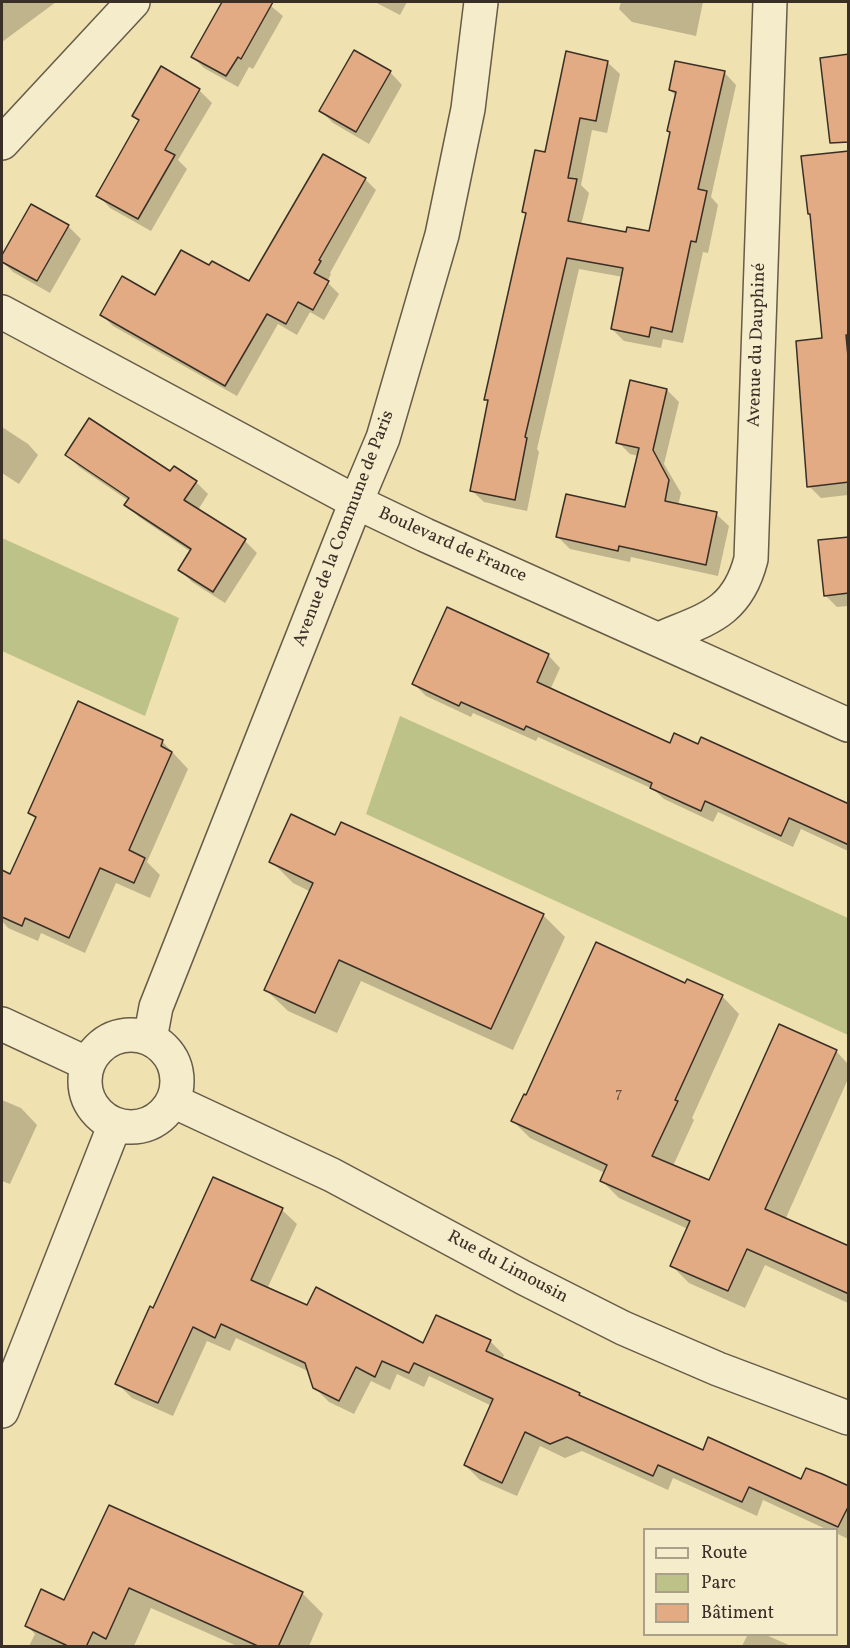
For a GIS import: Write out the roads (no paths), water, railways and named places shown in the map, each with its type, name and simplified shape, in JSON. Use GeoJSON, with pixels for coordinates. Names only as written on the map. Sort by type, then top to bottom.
{"type":"FeatureCollection","features":[{"type":"Feature","properties":{"kind":"street"},"geometry":{"type":"LineString","coordinates":[[2,143],[133,2]]}},
{"type":"Feature","properties":{"kind":"street","name":"Avenue de la Commune de Paris"},"geometry":{"type":"LineString","coordinates":[[150,1039],[156,1007],[383,438],[440,244],[468,109],[481,2]]}},
{"type":"Feature","properties":{"kind":"street","name":"Avenue du Dauphiné"},"geometry":{"type":"LineString","coordinates":[[659,639],[712,616],[733,598],[745,580],[751,559],[770,2]]}},
{"type":"Feature","properties":{"kind":"street","name":"Boulevard de France"},"geometry":{"type":"LineString","coordinates":[[2,312],[356,502],[849,724]]}},
{"type":"Feature","properties":{"kind":"street"},"geometry":{"type":"LineString","coordinates":[[2,1024],[88,1064]]}},
{"type":"Feature","properties":{"kind":"street"},"geometry":{"type":"LineString","coordinates":[[136,1035],[150,1039],[169,1054],[174,1065],[177,1077],[172,1101],[165,1112],[142,1126],[129,1127],[115,1124],[102,1117],[92,1106],[86,1093],[84,1078],[88,1064],[96,1051],[107,1041],[121,1036],[136,1035]]}},
{"type":"Feature","properties":{"kind":"street","name":"Rue du Limousin"},"geometry":{"type":"LineString","coordinates":[[172,1101],[332,1175],[524,1278],[623,1328],[718,1369],[849,1418]]}},
{"type":"Feature","properties":{"kind":"street"},"geometry":{"type":"LineString","coordinates":[[2,1411],[115,1124]]}}]}
